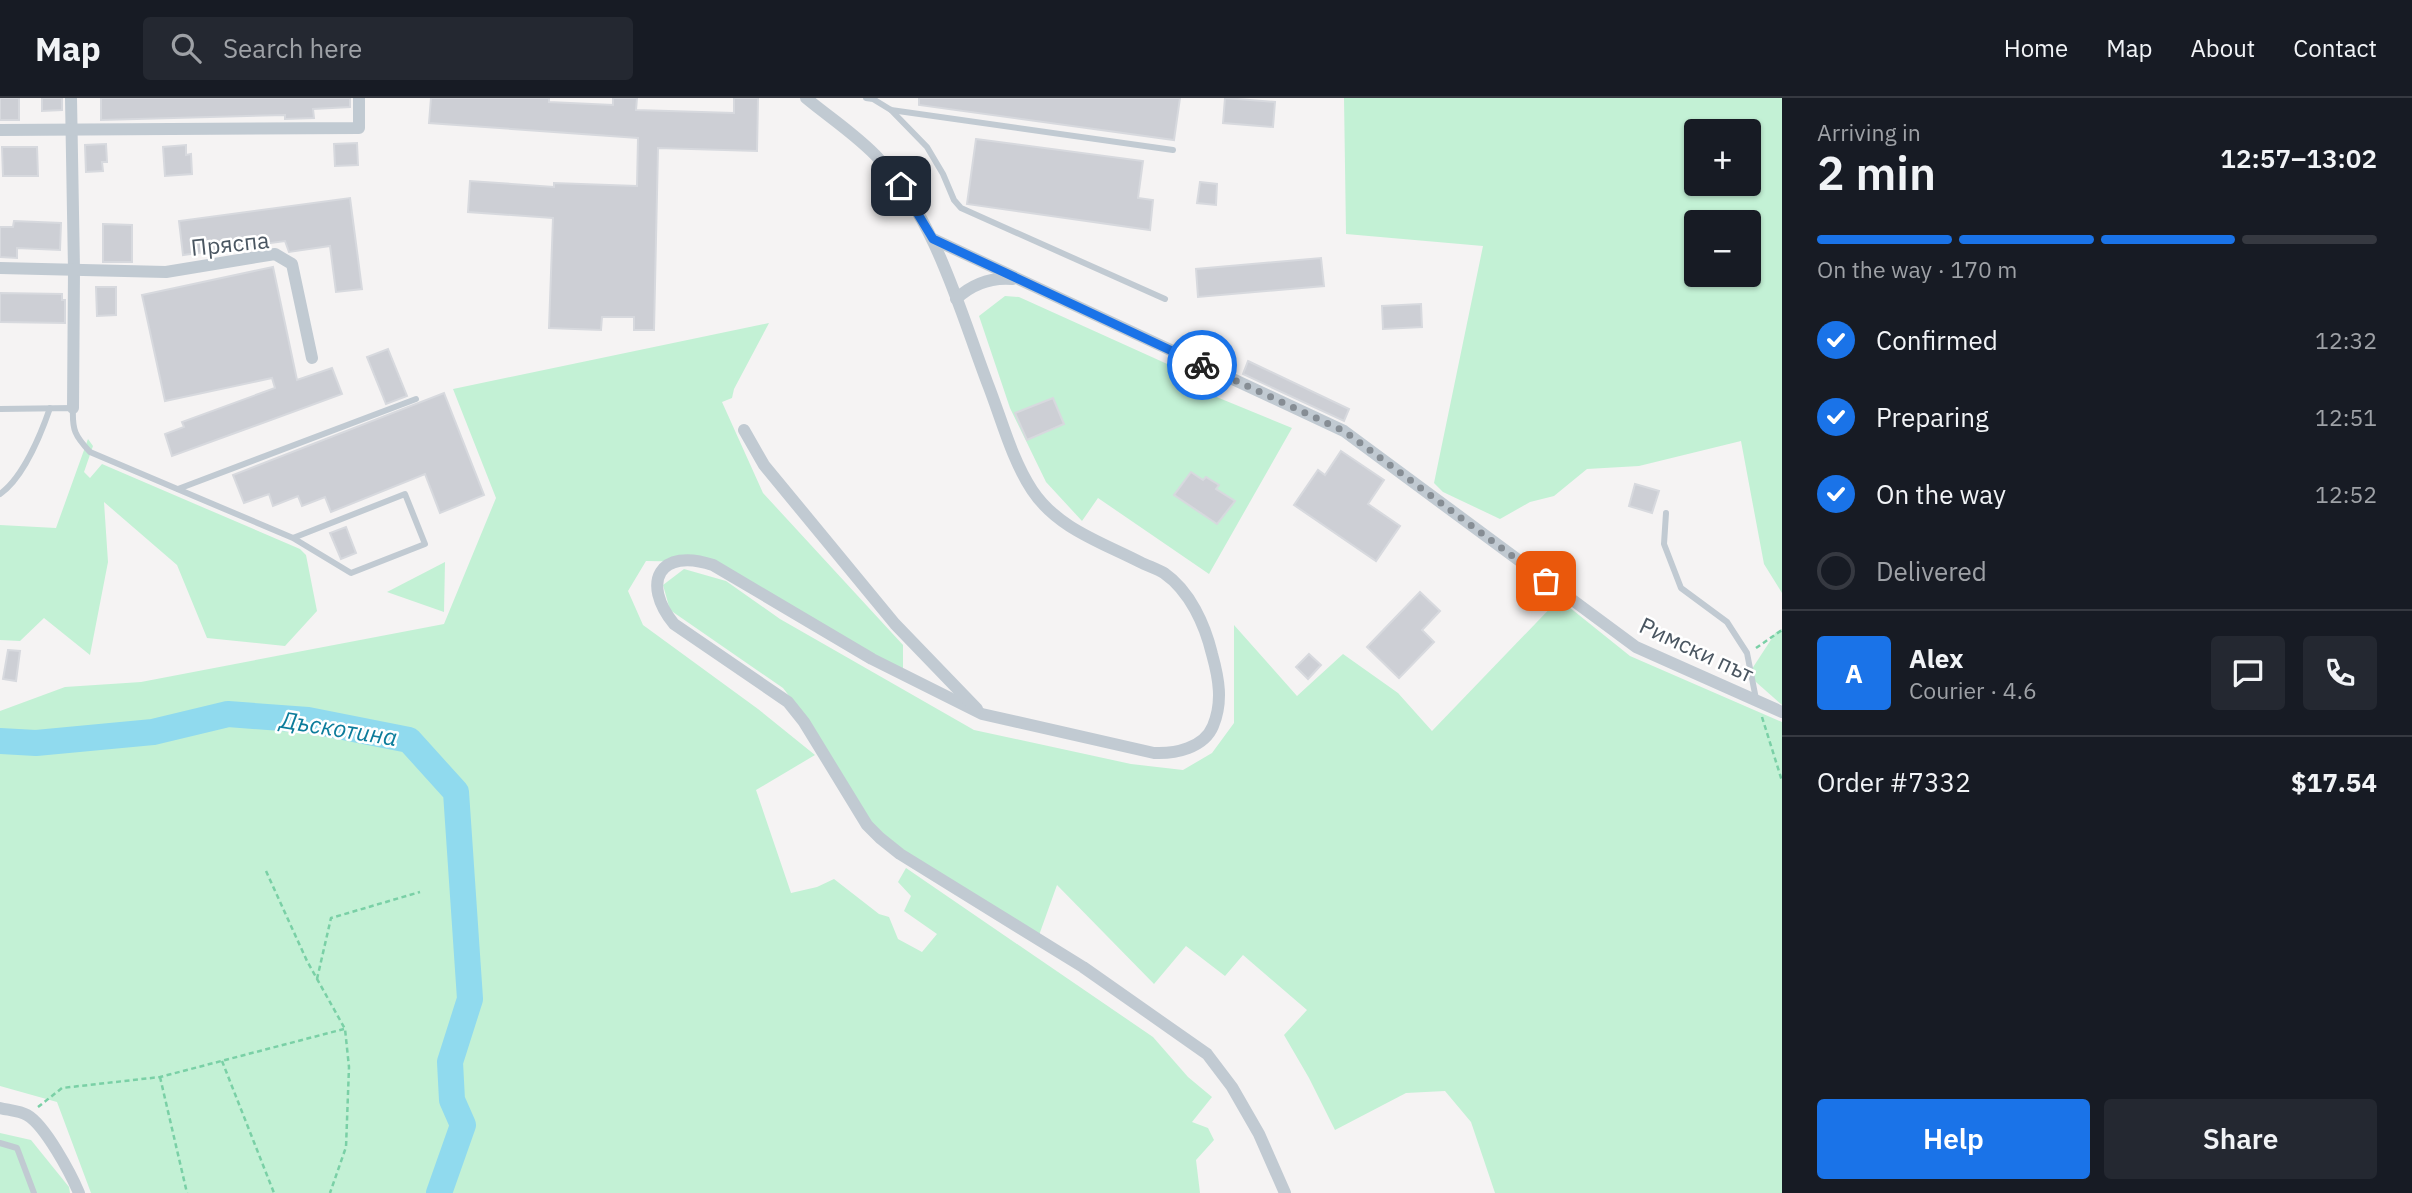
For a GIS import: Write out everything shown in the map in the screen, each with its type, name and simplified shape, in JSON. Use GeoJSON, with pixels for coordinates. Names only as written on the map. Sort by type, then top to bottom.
{"type":"FeatureCollection","features":[{"type":"Feature","properties":{"kind":"street"},"geometry":{"type":"LineString","coordinates":[[71,98],[73,408]]}},
{"type":"Feature","properties":{"kind":"street"},"geometry":{"type":"LineString","coordinates":[[0,130],[359,128],[359,98]]}},
{"type":"Feature","properties":{"kind":"street"},"geometry":{"type":"LineString","coordinates":[[806,98],[867,146],[913,203],[933,239],[1014,453],[1031,489],[1063,524],[1164,574],[1179,587],[1194,608],[1209,640],[1219,677],[1220,708],[1212,731],[1195,745],[1174,754],[1154,753],[982,714],[872,659],[713,565],[696,559],[680,560],[666,566],[658,577],[656,592],[663,610],[674,624],[788,702],[804,722],[867,825],[880,838],[901,854],[1083,967],[1207,1054],[1232,1087],[1259,1134],[1285,1193]]}},
{"type":"Feature","properties":{"kind":"street","name":"Римски път"},"geometry":{"type":"LineString","coordinates":[[933,239],[1344,431],[1636,647],[1782,712]]}},
{"type":"Feature","properties":{"kind":"street","name":"Пряспа"},"geometry":{"type":"LineString","coordinates":[[0,268],[166,272],[275,254],[292,264],[312,358]]}},
{"type":"Feature","properties":{"kind":"street","name":"Римски път"},"geometry":{"type":"LineString","coordinates":[[956,299],[970,288],[988,281],[999,278],[1021,281]]}},
{"type":"Feature","properties":{"kind":"street"},"geometry":{"type":"LineString","coordinates":[[744,430],[764,465],[895,624],[982,714]]}},
{"type":"Feature","properties":{"kind":"street"},"geometry":{"type":"LineString","coordinates":[[0,1108],[27,1115],[47,1137],[71,1172],[79,1193]]}},
{"type":"Feature","properties":{"kind":"lane"},"geometry":{"type":"LineString","coordinates":[[871,98],[891,110],[927,147],[943,173],[954,200],[961,208],[1165,299]]}},
{"type":"Feature","properties":{"kind":"lane"},"geometry":{"type":"LineString","coordinates":[[891,110],[1173,150]]}},
{"type":"Feature","properties":{"kind":"lane"},"geometry":{"type":"LineString","coordinates":[[178,489],[416,399]]}},
{"type":"Feature","properties":{"kind":"lane"},"geometry":{"type":"LineString","coordinates":[[0,494],[12,485],[43,429],[50,408]]}},
{"type":"Feature","properties":{"kind":"lane"},"geometry":{"type":"LineString","coordinates":[[0,409],[73,408],[72,427],[79,441],[90,452],[293,538],[351,573],[425,544],[405,494],[293,538]]}},
{"type":"Feature","properties":{"kind":"lane"},"geometry":{"type":"LineString","coordinates":[[1666,513],[1664,544],[1681,588],[1727,622],[1747,653],[1756,700]]}},
{"type":"Feature","properties":{"kind":"lane"},"geometry":{"type":"LineString","coordinates":[[0,1143],[17,1148],[34,1193]]}},
{"type":"Feature","properties":{"kind":"path"},"geometry":{"type":"LineString","coordinates":[[1747,653],[1782,631]]}},
{"type":"Feature","properties":{"kind":"path"},"geometry":{"type":"LineString","coordinates":[[1756,700],[1782,780]]}},
{"type":"Feature","properties":{"kind":"path"},"geometry":{"type":"LineString","coordinates":[[266,871],[317,979],[345,1029],[349,1067],[346,1147],[330,1193]]}},
{"type":"Feature","properties":{"kind":"path"},"geometry":{"type":"LineString","coordinates":[[317,979],[331,918],[420,891]]}},
{"type":"Feature","properties":{"kind":"path"},"geometry":{"type":"LineString","coordinates":[[27,1115],[62,1088],[160,1077],[345,1029]]}},
{"type":"Feature","properties":{"kind":"path"},"geometry":{"type":"LineString","coordinates":[[222,1061],[274,1193]]}},
{"type":"Feature","properties":{"kind":"path"},"geometry":{"type":"LineString","coordinates":[[160,1077],[187,1193]]}},
{"type":"Feature","properties":{"kind":"green space"},"geometry":{"type":"Polygon","coordinates":[[[1344,98],[1782,98],[1782,593],[1764,564],[1741,441],[1639,466],[1587,469],[1554,496],[1530,502],[1500,519],[1443,492],[1434,483],[1483,246],[1346,234],[1344,98]]]}},
{"type":"Feature","properties":{"kind":"green space"},"geometry":{"type":"Polygon","coordinates":[[[1005,296],[1019,297],[1185,372],[1180,382],[1292,428],[1209,574],[1098,498],[1082,521],[1046,482],[1010,408],[979,316],[1005,296]]]}},
{"type":"Feature","properties":{"kind":"green space"},"geometry":{"type":"Polygon","coordinates":[[[769,323],[734,389],[732,398],[722,402],[763,493],[903,645],[903,672],[703,562],[646,561],[628,591],[643,625],[758,709],[815,755],[756,790],[791,893],[817,887],[834,879],[879,914],[889,917],[898,939],[922,952],[937,934],[904,911],[911,896],[898,882],[906,868],[1153,1037],[1188,1077],[1212,1097],[1192,1122],[1208,1128],[1214,1140],[1196,1160],[1200,1193],[91,1193],[57,1102],[0,1086],[0,711],[65,687],[141,682],[444,624],[496,498],[453,389],[769,323]]]}},
{"type":"Feature","properties":{"kind":"green space"},"geometry":{"type":"Polygon","coordinates":[[[88,439],[93,446],[84,472],[90,478],[102,464],[300,549],[306,555],[317,611],[285,646],[207,638],[177,565],[104,502],[108,562],[90,655],[44,618],[20,641],[0,640],[0,525],[56,528],[88,439]]]}},
{"type":"Feature","properties":{"kind":"green space"},"geometry":{"type":"Polygon","coordinates":[[[445,562],[444,612],[387,592],[445,562]]]}},
{"type":"Feature","properties":{"kind":"green space"},"geometry":{"type":"Polygon","coordinates":[[[684,569],[726,581],[780,619],[974,730],[1131,764],[1183,770],[1212,753],[1234,723],[1234,625],[1297,696],[1343,654],[1398,693],[1432,731],[1559,599],[1630,656],[1782,722],[1782,1193],[1495,1193],[1471,1122],[1445,1091],[1406,1093],[1335,1130],[1284,1035],[1307,1010],[1243,955],[1225,976],[1186,946],[1154,984],[1057,885],[1038,938],[914,862],[869,820],[814,728],[783,688],[670,610],[663,585],[684,569]]]}},
{"type":"Feature","properties":{"kind":"green space"},"geometry":{"type":"Polygon","coordinates":[[[1782,629],[1782,705],[1748,675],[1776,632],[1782,629]]]}},
{"type":"Feature","properties":{"kind":"green space"},"geometry":{"type":"Polygon","coordinates":[[[0,1133],[31,1140],[69,1187],[70,1193],[0,1193],[0,1133]]]}},
{"type":"Feature","properties":{"kind":"building"},"geometry":{"type":"Polygon","coordinates":[[[0,98],[19,98],[19,120],[0,120],[0,98]]]}},
{"type":"Feature","properties":{"kind":"building"},"geometry":{"type":"Polygon","coordinates":[[[42,98],[62,98],[62,110],[42,111],[42,98]]]}},
{"type":"Feature","properties":{"kind":"building"},"geometry":{"type":"Polygon","coordinates":[[[101,98],[350,98],[350,107],[313,109],[314,118],[285,119],[285,115],[101,120],[101,98]]]}},
{"type":"Feature","properties":{"kind":"building"},"geometry":{"type":"Polygon","coordinates":[[[431,98],[549,98],[549,102],[613,105],[613,98],[637,98],[636,110],[734,113],[734,98],[758,98],[757,151],[658,148],[654,330],[634,330],[634,317],[602,317],[601,330],[549,328],[553,218],[468,212],[470,181],[554,187],[554,183],[637,186],[638,138],[429,123],[431,98]]]}},
{"type":"Feature","properties":{"kind":"building"},"geometry":{"type":"Polygon","coordinates":[[[919,98],[1180,98],[1174,140],[919,105],[919,98]]]}},
{"type":"Feature","properties":{"kind":"building"},"geometry":{"type":"Polygon","coordinates":[[[1225,98],[1275,102],[1273,127],[1223,123],[1225,98]]]}},
{"type":"Feature","properties":{"kind":"building"},"geometry":{"type":"Polygon","coordinates":[[[976,139],[1143,161],[1138,198],[1153,200],[1150,230],[967,204],[976,139]]]}},
{"type":"Feature","properties":{"kind":"building"},"geometry":{"type":"Polygon","coordinates":[[[357,143],[358,165],[335,166],[334,144],[357,143]]]}},
{"type":"Feature","properties":{"kind":"building"},"geometry":{"type":"Polygon","coordinates":[[[106,144],[107,162],[102,162],[103,171],[86,172],[85,145],[106,144]]]}},
{"type":"Feature","properties":{"kind":"building"},"geometry":{"type":"Polygon","coordinates":[[[186,145],[186,155],[191,154],[192,174],[165,176],[163,147],[186,145]]]}},
{"type":"Feature","properties":{"kind":"building"},"geometry":{"type":"Polygon","coordinates":[[[2,147],[37,147],[38,176],[3,176],[2,147]]]}},
{"type":"Feature","properties":{"kind":"building"},"geometry":{"type":"Polygon","coordinates":[[[1200,182],[1217,184],[1216,205],[1197,203],[1200,182]]]}},
{"type":"Feature","properties":{"kind":"building"},"geometry":{"type":"Polygon","coordinates":[[[350,198],[362,289],[336,292],[330,246],[289,252],[285,241],[183,255],[179,221],[350,198]]]}},
{"type":"Feature","properties":{"kind":"building"},"geometry":{"type":"Polygon","coordinates":[[[14,221],[61,223],[60,250],[17,248],[17,258],[0,257],[0,227],[13,227],[14,221]]]}},
{"type":"Feature","properties":{"kind":"building"},"geometry":{"type":"Polygon","coordinates":[[[103,224],[132,225],[132,262],[103,262],[103,224]]]}},
{"type":"Feature","properties":{"kind":"building"},"geometry":{"type":"Polygon","coordinates":[[[1321,258],[1324,286],[1198,297],[1196,269],[1321,258]]]}},
{"type":"Feature","properties":{"kind":"building"},"geometry":{"type":"Polygon","coordinates":[[[273,267],[297,380],[332,368],[342,394],[172,456],[165,434],[184,427],[182,422],[275,388],[272,378],[165,401],[142,295],[273,267]]]}},
{"type":"Feature","properties":{"kind":"building"},"geometry":{"type":"Polygon","coordinates":[[[96,287],[116,287],[116,315],[97,316],[96,287]]]}},
{"type":"Feature","properties":{"kind":"building"},"geometry":{"type":"Polygon","coordinates":[[[0,293],[62,294],[62,300],[65,300],[65,323],[0,322],[0,293]]]}},
{"type":"Feature","properties":{"kind":"building"},"geometry":{"type":"Polygon","coordinates":[[[1421,304],[1422,327],[1383,329],[1382,306],[1421,304]]]}},
{"type":"Feature","properties":{"kind":"building"},"geometry":{"type":"Polygon","coordinates":[[[388,349],[407,396],[386,404],[367,357],[388,349]]]}},
{"type":"Feature","properties":{"kind":"building"},"geometry":{"type":"Polygon","coordinates":[[[1248,361],[1349,409],[1344,421],[1243,374],[1248,361]]]}},
{"type":"Feature","properties":{"kind":"building"},"geometry":{"type":"Polygon","coordinates":[[[444,393],[484,495],[440,513],[425,474],[331,512],[325,497],[302,506],[298,496],[273,506],[269,494],[244,503],[233,475],[444,393]]]}},
{"type":"Feature","properties":{"kind":"building"},"geometry":{"type":"Polygon","coordinates":[[[1053,398],[1064,424],[1027,440],[1015,413],[1053,398]]]}},
{"type":"Feature","properties":{"kind":"building"},"geometry":{"type":"Polygon","coordinates":[[[1341,451],[1384,480],[1368,504],[1400,526],[1376,561],[1294,505],[1318,470],[1325,475],[1341,451]]]}},
{"type":"Feature","properties":{"kind":"building"},"geometry":{"type":"Polygon","coordinates":[[[1191,472],[1203,480],[1206,477],[1219,485],[1216,489],[1235,501],[1217,524],[1174,495],[1191,472]]]}},
{"type":"Feature","properties":{"kind":"building"},"geometry":{"type":"Polygon","coordinates":[[[1635,484],[1659,491],[1652,513],[1629,506],[1635,484]]]}},
{"type":"Feature","properties":{"kind":"building"},"geometry":{"type":"Polygon","coordinates":[[[346,527],[356,553],[341,559],[330,533],[346,527]]]}},
{"type":"Feature","properties":{"kind":"building"},"geometry":{"type":"Polygon","coordinates":[[[1420,592],[1440,611],[1422,630],[1434,642],[1399,678],[1367,647],[1420,592]]]}},
{"type":"Feature","properties":{"kind":"building"},"geometry":{"type":"Polygon","coordinates":[[[8,650],[20,651],[16,681],[3,679],[8,650]]]}},
{"type":"Feature","properties":{"kind":"building"},"geometry":{"type":"Polygon","coordinates":[[[1309,654],[1321,665],[1308,679],[1296,667],[1309,654]]]}},
{"type":"Feature","properties":{"kind":"waterway","name":"Дъскотина"},"geometry":{"type":"LineString","coordinates":[[0,741],[36,743],[153,732],[228,714],[308,720],[409,740],[456,792],[470,999],[450,1062],[452,1100],[463,1125],[439,1193]]}},
{"type":"Feature","properties":{"kind":"way so far"},"geometry":{"type":"LineString","coordinates":[[1202,365],[1344,431],[1546,581]]}},
{"type":"Feature","properties":{"kind":"route"},"geometry":{"type":"LineString","coordinates":[[901,186],[933,239],[1202,365]]}}]}
